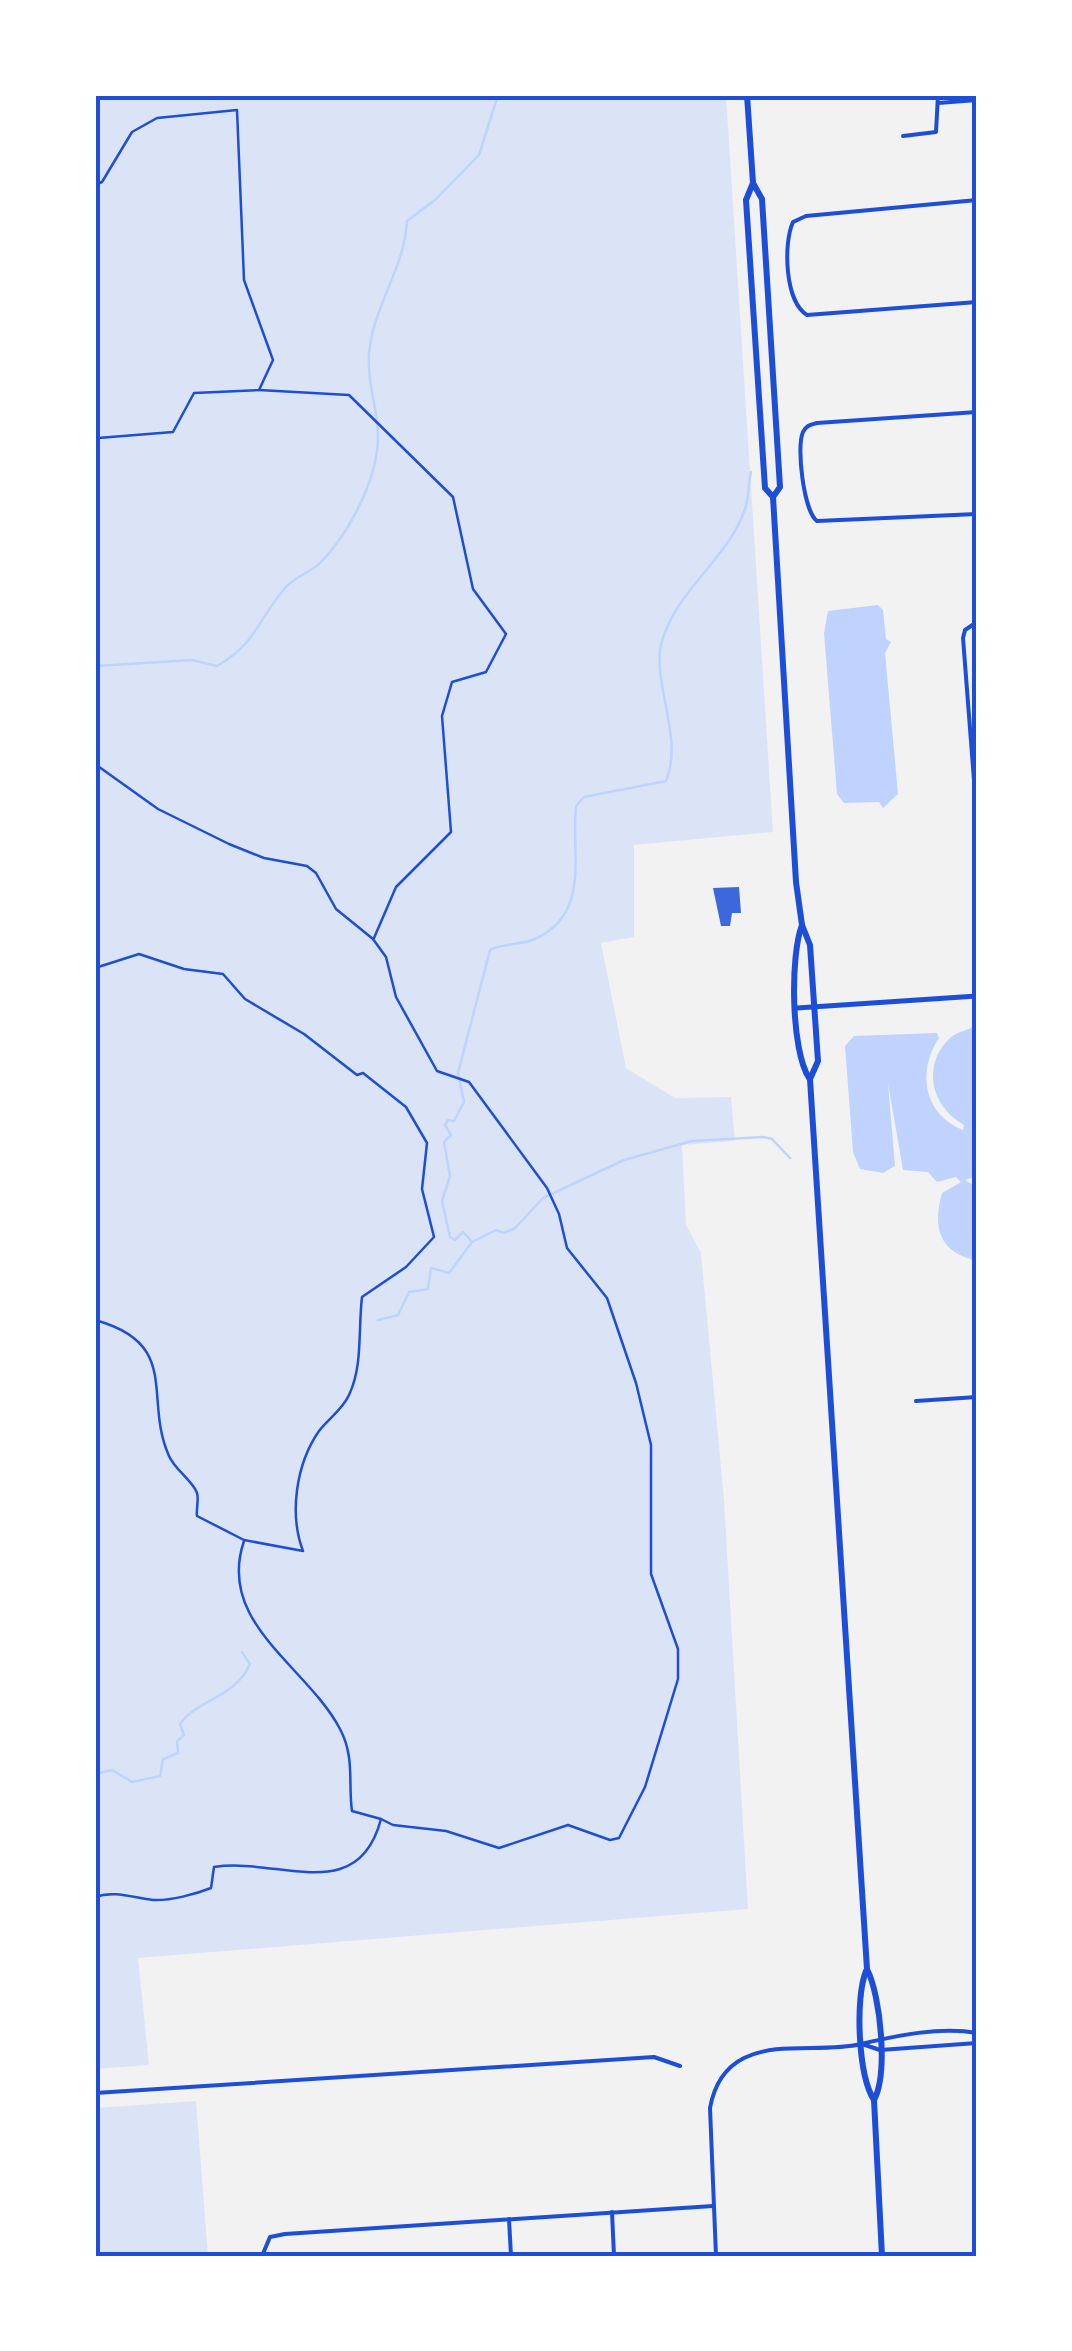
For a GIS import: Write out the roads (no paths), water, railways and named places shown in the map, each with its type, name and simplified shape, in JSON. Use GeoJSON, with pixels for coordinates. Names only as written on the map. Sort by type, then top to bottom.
{"type":"FeatureCollection","features":[{"type":"Feature","properties":{"kind":"main road"},"geometry":{"type":"LineString","coordinates":[[747,95],[753,184],[762,199],[773,372],[780,487],[772,497]]}},
{"type":"Feature","properties":{"kind":"main road"},"geometry":{"type":"LineString","coordinates":[[753,184],[746,200],[764,488],[772,497],[802,925],[810,945],[818,1062],[810,1079],[867,1970],[876,1987],[880,2036],[882,2086],[874,2100]]}},
{"type":"Feature","properties":{"kind":"main road"},"geometry":{"type":"LineString","coordinates":[[802,925],[794,945],[797,1008],[800,1064],[810,1079]]}},
{"type":"Feature","properties":{"kind":"main road"},"geometry":{"type":"LineString","coordinates":[[867,1970],[859,1988],[865,2086],[874,2100],[882,2256]]}},
{"type":"Feature","properties":{"kind":"street"},"geometry":{"type":"LineString","coordinates":[[903,136],[936,132],[938,95]]}},
{"type":"Feature","properties":{"kind":"street"},"geometry":{"type":"LineString","coordinates":[[938,103],[977,100]]}},
{"type":"Feature","properties":{"kind":"street"},"geometry":{"type":"LineString","coordinates":[[977,200],[806,216],[793,222],[788,237],[792,299],[807,315],[977,302]]}},
{"type":"Feature","properties":{"kind":"street"},"geometry":{"type":"LineString","coordinates":[[977,412],[817,423],[809,425],[802,437],[805,504],[817,521],[977,514]]}},
{"type":"Feature","properties":{"kind":"street"},"geometry":{"type":"LineString","coordinates":[[977,622],[965,630],[964,638],[977,818]]}},
{"type":"Feature","properties":{"kind":"street"},"geometry":{"type":"LineString","coordinates":[[797,1008],[977,996]]}},
{"type":"Feature","properties":{"kind":"street"},"geometry":{"type":"LineString","coordinates":[[916,1400],[977,1396]]}},
{"type":"Feature","properties":{"kind":"street"},"geometry":{"type":"LineString","coordinates":[[716,2256],[710,2108],[716,2086],[729,2068],[762,2052],[862,2044],[880,2036],[977,2033]]}},
{"type":"Feature","properties":{"kind":"street"},"geometry":{"type":"LineString","coordinates":[[862,2044],[880,2050],[977,2043]]}},
{"type":"Feature","properties":{"kind":"street"},"geometry":{"type":"LineString","coordinates":[[95,2092],[654,2057],[680,2066]]}},
{"type":"Feature","properties":{"kind":"street"},"geometry":{"type":"LineString","coordinates":[[262,2256],[263,2246],[276,2235],[713,2206]]}},
{"type":"Feature","properties":{"kind":"street"},"geometry":{"type":"LineString","coordinates":[[612,2212],[614,2256]]}},
{"type":"Feature","properties":{"kind":"street"},"geometry":{"type":"LineString","coordinates":[[509,2219],[511,2256]]}},
{"type":"Feature","properties":{"kind":"water"},"geometry":{"type":"Polygon","coordinates":[[[878,605],[883,610],[886,639],[891,642],[885,653],[898,794],[883,808],[879,802],[844,803],[837,794],[824,633],[828,611],[878,605]]]}},
{"type":"Feature","properties":{"kind":"water"},"geometry":{"type":"Polygon","coordinates":[[[977,1023],[977,1176],[965,1180],[977,1187],[976,1267],[971,1259],[945,1243],[939,1226],[942,1193],[961,1182],[956,1177],[937,1182],[928,1172],[903,1170],[888,1083],[895,1166],[883,1173],[860,1169],[853,1152],[845,1046],[854,1036],[937,1033],[939,1038],[928,1064],[928,1090],[939,1114],[963,1130],[964,1125],[937,1097],[933,1073],[935,1060],[950,1038],[977,1023]]]}},
{"type":"Feature","properties":{"kind":"waterway"},"geometry":{"type":"LineString","coordinates":[[95,666],[192,660],[217,666],[249,639],[286,587],[318,565],[338,541],[364,497],[374,466],[378,437],[369,372],[370,345],[401,253],[407,221],[435,200],[479,155],[498,95]]}},
{"type":"Feature","properties":{"kind":"waterway"},"geometry":{"type":"LineString","coordinates":[[472,1242],[463,1232],[455,1240],[450,1237],[442,1201],[450,1176],[444,1142],[451,1135],[445,1125],[448,1120],[454,1121],[464,1102],[458,1073],[490,950],[535,939],[553,928],[564,914],[575,881],[576,806],[584,797],[666,781],[672,747],[659,659],[661,645],[677,608],[737,527],[746,505],[751,472]]}},
{"type":"Feature","properties":{"kind":"waterway"},"geometry":{"type":"LineString","coordinates":[[378,1320],[398,1315],[409,1292],[428,1289],[431,1268],[449,1273],[472,1242],[496,1230],[504,1233],[515,1228],[543,1198],[624,1160],[692,1141],[763,1137],[772,1139],[790,1158]]}},
{"type":"Feature","properties":{"kind":"waterway"},"geometry":{"type":"LineString","coordinates":[[95,1774],[112,1770],[132,1782],[160,1776],[163,1759],[178,1753],[177,1741],[184,1735],[180,1724],[243,1675],[250,1664],[242,1652]]}}]}
